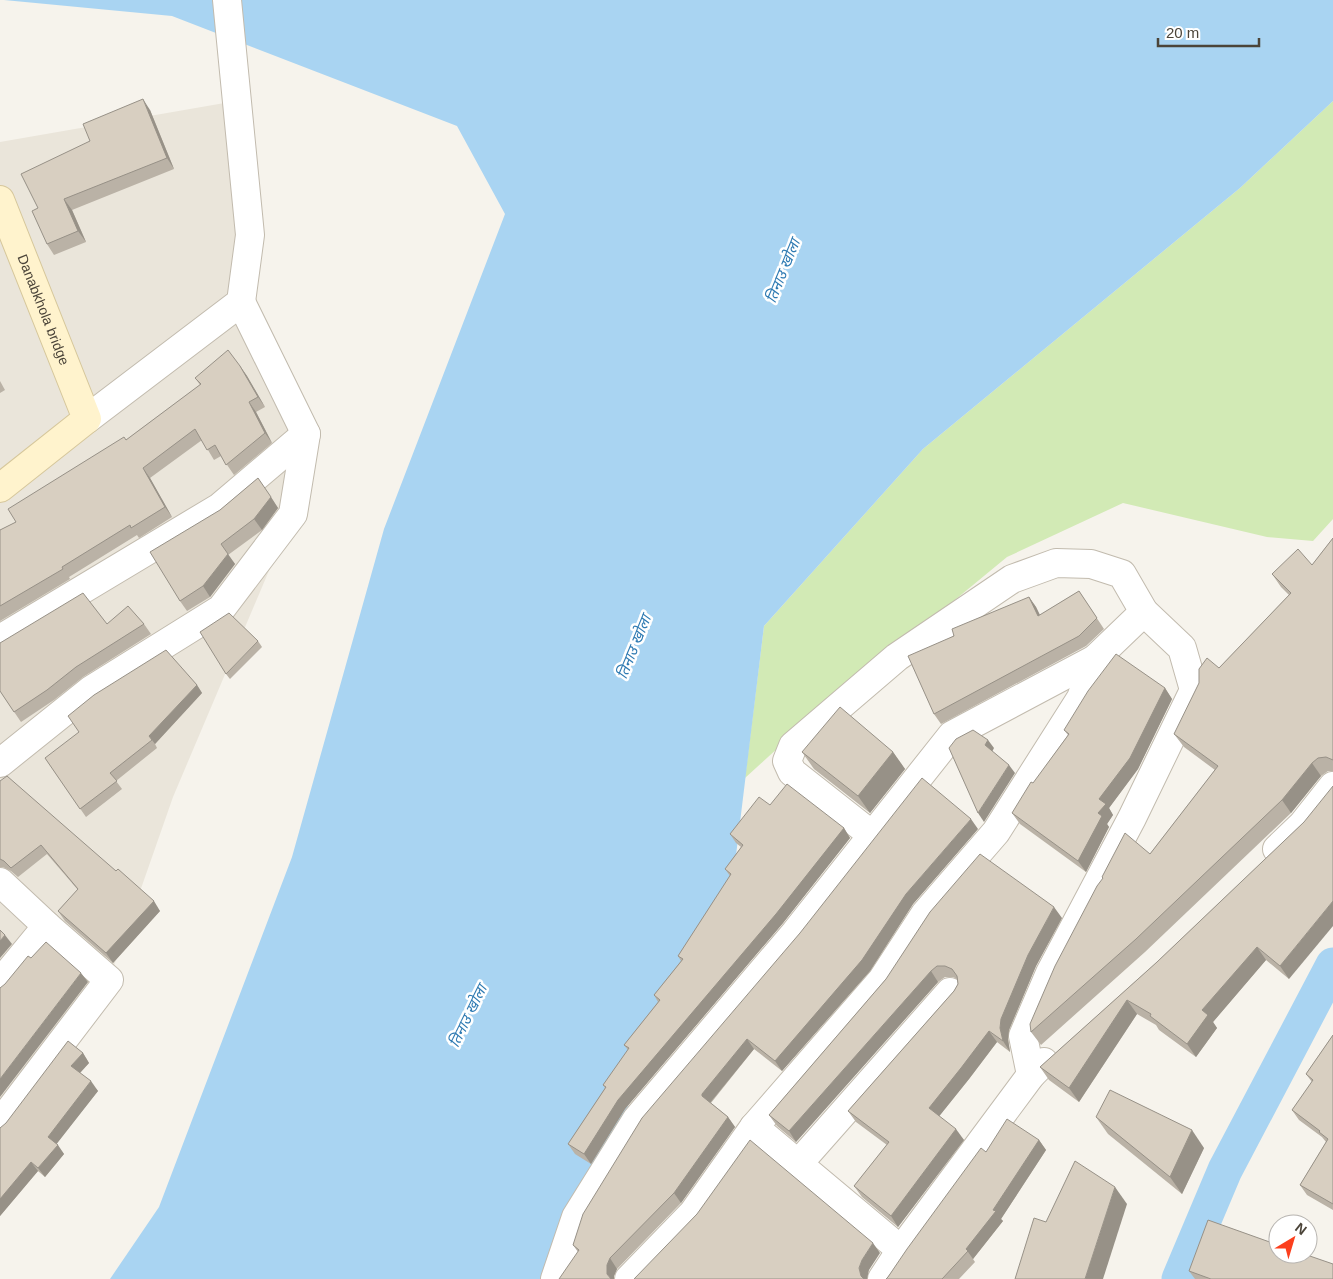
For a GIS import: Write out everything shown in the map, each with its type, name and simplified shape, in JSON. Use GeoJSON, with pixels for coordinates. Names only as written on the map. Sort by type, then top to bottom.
{"type":"FeatureCollection","features":[{"type":"Feature","properties":{"kind":"main road","name":"Danabkhola bridge"},"geometry":{"type":"LineString","coordinates":[[0,200],[88,418]]}},
{"type":"Feature","properties":{"kind":"main road"},"geometry":{"type":"LineString","coordinates":[[0,488],[88,418]]}},
{"type":"Feature","properties":{"kind":"street"},"geometry":{"type":"LineString","coordinates":[[0,763],[91,690],[221,608],[293,514],[306,434],[241,302],[250,235],[227,0]]}},
{"type":"Feature","properties":{"kind":"street"},"geometry":{"type":"LineString","coordinates":[[88,418],[241,302]]}},
{"type":"Feature","properties":{"kind":"street"},"geometry":{"type":"LineString","coordinates":[[0,639],[220,508],[306,434]]}},
{"type":"Feature","properties":{"kind":"street"},"geometry":{"type":"LineString","coordinates":[[872,836],[792,772],[787,761],[793,746],[897,657],[1012,579],[1056,563],[1091,564],[1122,574],[1144,612],[1182,648],[1194,690],[1132,818],[1050,973],[1023,1036],[1030,1074]]}},
{"type":"Feature","properties":{"kind":"street"},"geometry":{"type":"LineString","coordinates":[[555,1279],[576,1217],[637,1119],[795,932],[952,735],[1096,659],[1144,612]]}},
{"type":"Feature","properties":{"kind":"street"},"geometry":{"type":"LineString","coordinates":[[629,1279],[693,1213],[754,1127],[882,980],[925,914],[996,832],[1081,698],[1096,659]]}},
{"type":"Feature","properties":{"kind":"street"},"geometry":{"type":"LineString","coordinates":[[1261,864],[1303,824],[1333,786]]}},
{"type":"Feature","properties":{"kind":"street"},"geometry":{"type":"LineString","coordinates":[[0,882],[108,980],[0,1124]]}},
{"type":"Feature","properties":{"kind":"street"},"geometry":{"type":"LineString","coordinates":[[0,983],[47,926]]}},
{"type":"Feature","properties":{"kind":"street"},"geometry":{"type":"LineString","coordinates":[[798,1164],[950,992]]}},
{"type":"Feature","properties":{"kind":"street"},"geometry":{"type":"LineString","coordinates":[[882,1279],[901,1250],[1030,1074],[1060,1049]]}},
{"type":"Feature","properties":{"kind":"street"},"geometry":{"type":"LineString","coordinates":[[754,1127],[901,1250]]}},
{"type":"Feature","properties":{"kind":"shaded area"},"geometry":{"type":"Polygon","coordinates":[[[236,101],[241,302],[306,434],[293,514],[173,797],[109,980],[0,1123],[0,142],[236,101]]]}},
{"type":"Feature","properties":{"kind":"green space"},"geometry":{"type":"Polygon","coordinates":[[[1333,101],[1333,519],[1313,541],[1267,537],[1123,503],[1007,557],[802,726],[745,778],[764,626],[923,449],[1240,188],[1333,101]]]}},
{"type":"Feature","properties":{"kind":"water","name":"तिनाउ खोला"},"geometry":{"type":"Polygon","coordinates":[[[4,0],[1333,0],[1333,101],[1240,188],[923,449],[764,626],[732,888],[584,1198],[540,1279],[110,1279],[159,1207],[292,857],[384,529],[505,214],[457,126],[172,16],[4,0]]]}},
{"type":"Feature","properties":{"kind":"building"},"geometry":{"type":"Polygon","coordinates":[[[143,99],[167,158],[64,199],[78,231],[47,244],[32,211],[38,208],[21,174],[90,141],[83,124],[143,99]]]}},
{"type":"Feature","properties":{"kind":"building"},"geometry":{"type":"Polygon","coordinates":[[[228,350],[240,366],[258,397],[249,402],[265,433],[226,465],[215,445],[207,450],[195,429],[143,468],[165,507],[131,528],[130,525],[62,567],[63,569],[0,606],[0,530],[16,522],[8,509],[124,437],[126,440],[201,384],[195,378],[228,350]]]}},
{"type":"Feature","properties":{"kind":"building"},"geometry":{"type":"Polygon","coordinates":[[[258,478],[271,497],[254,519],[221,544],[228,554],[203,586],[180,601],[150,552],[220,510],[258,478]]]}},
{"type":"Feature","properties":{"kind":"building"},"geometry":{"type":"Polygon","coordinates":[[[1333,538],[1333,760],[1326,757],[1318,758],[1312,763],[1282,800],[1136,939],[1031,1032],[1030,1024],[1055,966],[1125,833],[1150,854],[1218,766],[1174,734],[1199,683],[1199,669],[1207,658],[1219,668],[1291,593],[1272,574],[1298,549],[1312,565],[1333,538]]]}},
{"type":"Feature","properties":{"kind":"building"},"geometry":{"type":"Polygon","coordinates":[[[1079,591],[1097,618],[1079,636],[934,714],[908,656],[954,636],[952,629],[1029,597],[1038,616],[1079,591]]]}},
{"type":"Feature","properties":{"kind":"building"},"geometry":{"type":"Polygon","coordinates":[[[83,593],[107,624],[128,606],[144,624],[76,667],[47,690],[14,712],[0,691],[0,643],[83,593]]]}},
{"type":"Feature","properties":{"kind":"building"},"geometry":{"type":"Polygon","coordinates":[[[229,613],[258,641],[226,674],[200,632],[229,613]]]}},
{"type":"Feature","properties":{"kind":"building"},"geometry":{"type":"Polygon","coordinates":[[[166,650],[197,685],[149,736],[152,740],[110,773],[117,781],[80,809],[45,758],[79,732],[68,716],[94,695],[166,650]]]}},
{"type":"Feature","properties":{"kind":"building"},"geometry":{"type":"Polygon","coordinates":[[[1116,654],[1165,688],[1130,758],[1099,799],[1106,804],[1098,813],[1102,816],[1078,861],[1012,813],[1031,782],[1033,783],[1069,734],[1064,730],[1088,691],[1116,654]]]}},
{"type":"Feature","properties":{"kind":"building"},"geometry":{"type":"Polygon","coordinates":[[[840,707],[893,752],[858,796],[802,752],[840,707]]]}},
{"type":"Feature","properties":{"kind":"building"},"geometry":{"type":"Polygon","coordinates":[[[973,730],[988,740],[985,745],[1009,765],[978,813],[949,748],[956,739],[973,730]]]}},
{"type":"Feature","properties":{"kind":"building"},"geometry":{"type":"Polygon","coordinates":[[[7,776],[116,871],[118,869],[154,901],[106,953],[58,911],[78,889],[41,845],[11,868],[0,859],[0,781],[7,776]]]}},
{"type":"Feature","properties":{"kind":"building"},"geometry":{"type":"Polygon","coordinates":[[[922,778],[971,819],[906,894],[862,960],[775,1061],[747,1039],[702,1094],[728,1117],[674,1193],[610,1258],[607,1265],[607,1274],[611,1279],[559,1279],[579,1250],[573,1245],[583,1214],[642,1118],[800,933],[922,778]]]}},
{"type":"Feature","properties":{"kind":"building"},"geometry":{"type":"Polygon","coordinates":[[[787,784],[844,828],[776,914],[618,1100],[584,1154],[568,1144],[606,1087],[603,1085],[629,1048],[624,1045],[660,1000],[654,995],[683,959],[678,956],[731,874],[725,869],[743,845],[730,834],[759,797],[770,805],[787,784]]]}},
{"type":"Feature","properties":{"kind":"building"},"geometry":{"type":"Polygon","coordinates":[[[1333,786],[1333,901],[1280,966],[1257,947],[1202,1010],[1208,1015],[1187,1044],[1150,1016],[1151,1014],[1127,1000],[1069,1088],[1040,1067],[1157,962],[1304,822],[1333,786]]]}},
{"type":"Feature","properties":{"kind":"building"},"geometry":{"type":"Polygon","coordinates":[[[980,854],[1054,907],[1028,955],[1001,1019],[1000,1028],[1003,1041],[989,1031],[929,1108],[956,1129],[891,1216],[854,1186],[889,1142],[848,1111],[954,991],[958,984],[957,976],[952,969],[945,966],[937,966],[931,971],[789,1131],[769,1115],[886,979],[930,912],[980,854]]]}},
{"type":"Feature","properties":{"kind":"building"},"geometry":{"type":"Polygon","coordinates":[[[0,930],[5,935],[0,941],[0,930]]]}},
{"type":"Feature","properties":{"kind":"building"},"geometry":{"type":"Polygon","coordinates":[[[46,942],[81,973],[0,1079],[0,988],[28,956],[31,958],[46,942]]]}},
{"type":"Feature","properties":{"kind":"building"},"geometry":{"type":"Polygon","coordinates":[[[1333,1035],[1333,1204],[1300,1185],[1328,1139],[1292,1110],[1313,1080],[1306,1074],[1333,1035]]]}},
{"type":"Feature","properties":{"kind":"building"},"geometry":{"type":"Polygon","coordinates":[[[68,1041],[83,1053],[71,1066],[91,1081],[48,1137],[58,1145],[38,1168],[31,1162],[0,1199],[0,1128],[6,1123],[68,1041]]]}},
{"type":"Feature","properties":{"kind":"building"},"geometry":{"type":"Polygon","coordinates":[[[1110,1090],[1192,1130],[1170,1177],[1096,1117],[1110,1090]]]}},
{"type":"Feature","properties":{"kind":"building"},"geometry":{"type":"Polygon","coordinates":[[[1007,1119],[1039,1140],[993,1210],[996,1211],[966,1249],[968,1251],[942,1279],[886,1279],[981,1148],[986,1152],[1007,1119]]]}},
{"type":"Feature","properties":{"kind":"building"},"geometry":{"type":"Polygon","coordinates":[[[750,1140],[873,1243],[859,1268],[864,1279],[634,1279],[697,1214],[750,1140]]]}},
{"type":"Feature","properties":{"kind":"building"},"geometry":{"type":"Polygon","coordinates":[[[1075,1161],[1115,1187],[1085,1279],[1015,1279],[1034,1218],[1046,1222],[1075,1161]]]}},
{"type":"Feature","properties":{"kind":"building"},"geometry":{"type":"Polygon","coordinates":[[[1208,1220],[1268,1241],[1268,1264],[1318,1264],[1318,1259],[1333,1264],[1333,1279],[1211,1279],[1189,1271],[1208,1220]]]}},
{"type":"Feature","properties":{"kind":"waterway"},"geometry":{"type":"LineString","coordinates":[[1179,1279],[1225,1170],[1333,965]]}}]}
